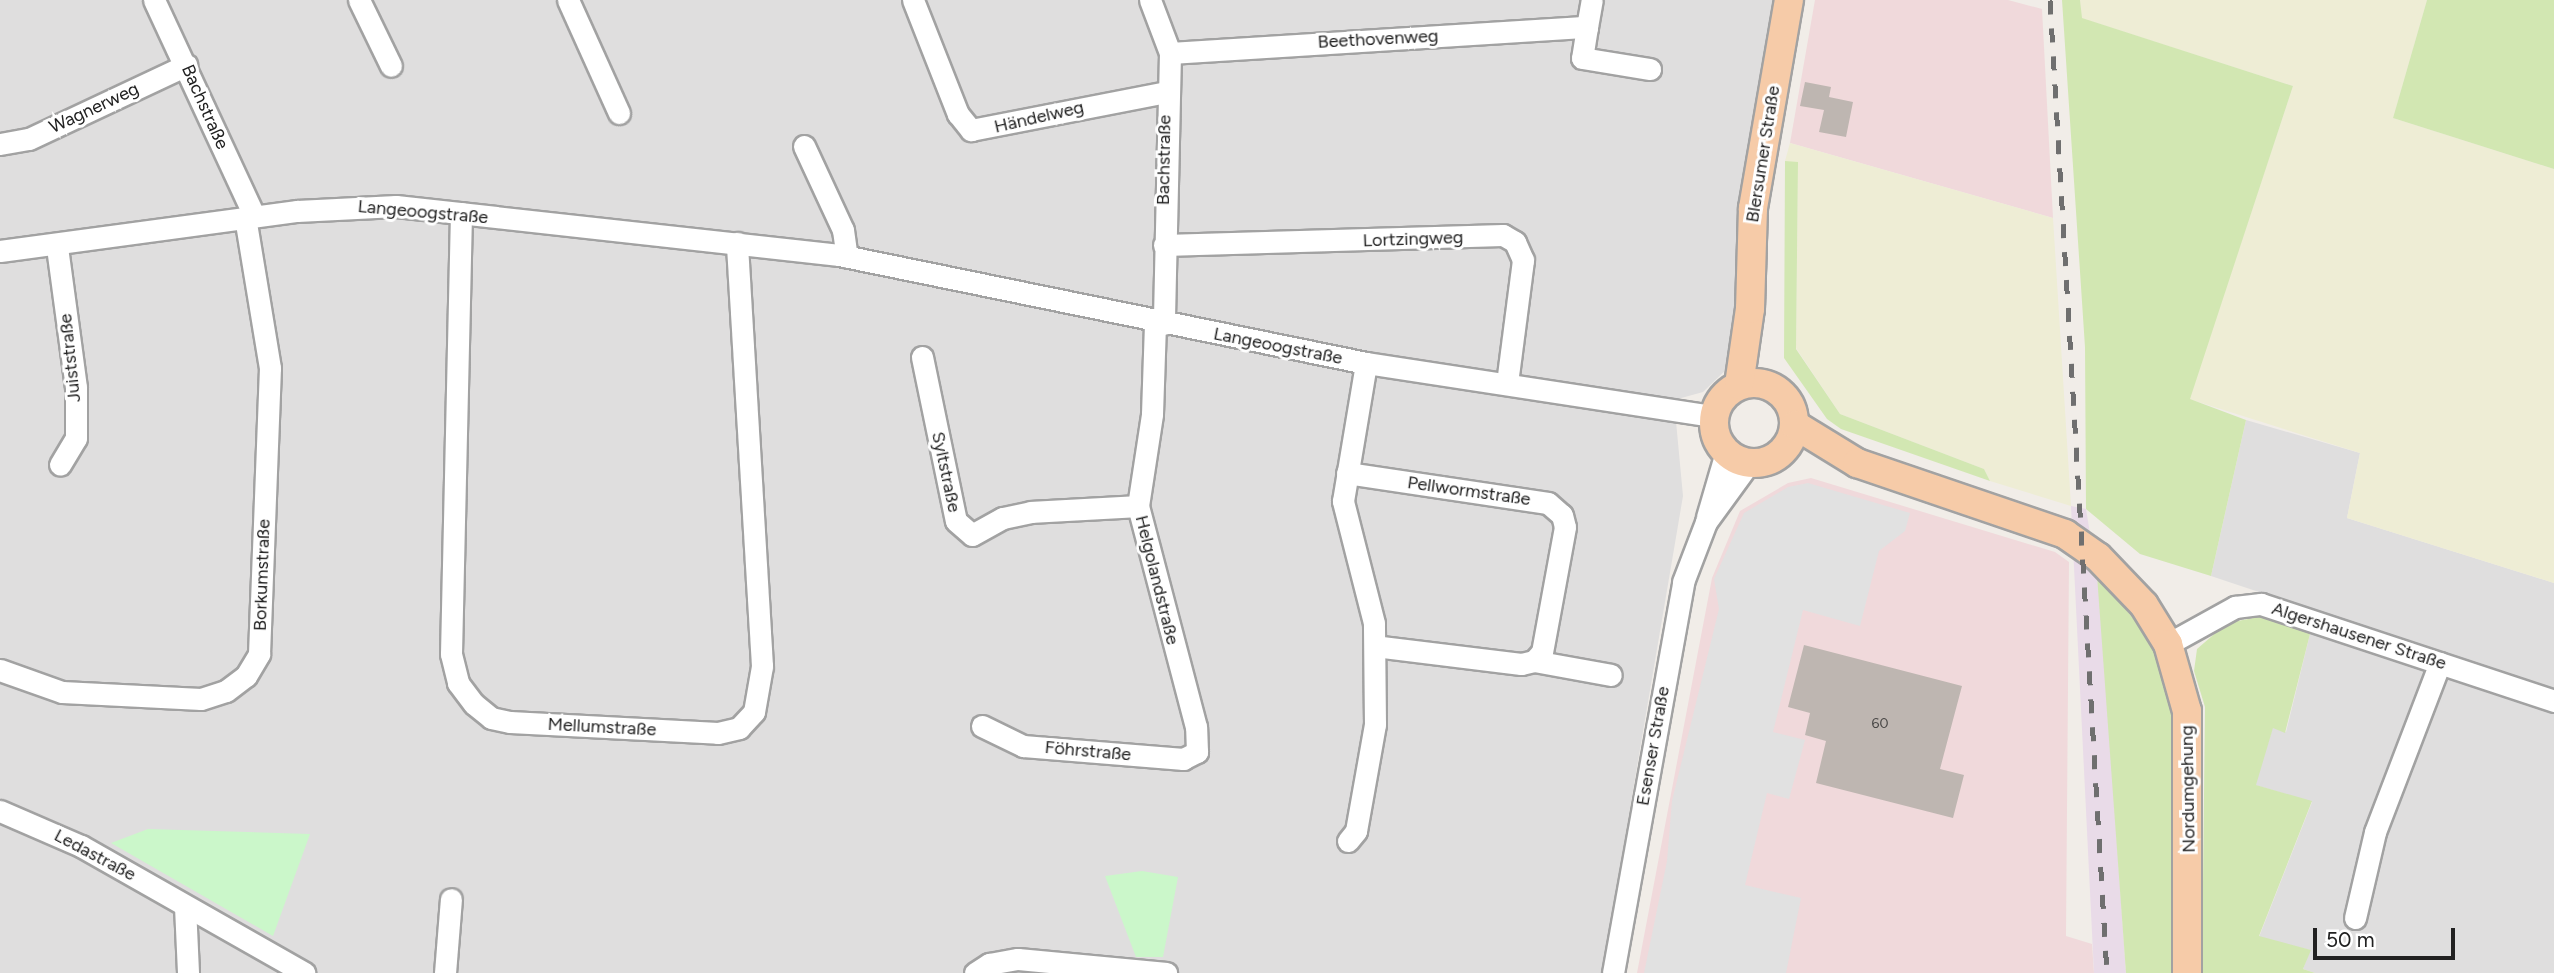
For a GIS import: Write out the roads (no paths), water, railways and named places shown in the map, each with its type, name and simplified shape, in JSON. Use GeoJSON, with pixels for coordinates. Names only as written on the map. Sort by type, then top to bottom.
{"type":"FeatureCollection","features":[{"type":"Feature","properties":{"kind":"main road","name":"Blersumer Straße"},"geometry":{"type":"LineString","coordinates":[[1753,384],[1750,309],[1754,208],[1789,0]]}},
{"type":"Feature","properties":{"kind":"main road"},"geometry":{"type":"LineString","coordinates":[[1753,384],[1787,400],[1790,437],[1774,458],[1737,458],[1718,442],[1714,416],[1718,403],[1753,384]]}},
{"type":"Feature","properties":{"kind":"main road","name":"Nordumgehung"},"geometry":{"type":"LineString","coordinates":[[1790,437],[1857,463],[2065,534],[2122,580],[2168,644],[2180,675],[2190,746],[2187,973]]}},
{"type":"Feature","properties":{"kind":"street","name":"Bachstraße"},"geometry":{"type":"LineString","coordinates":[[155,0],[186,65],[250,216]]}},
{"type":"Feature","properties":{"kind":"street"},"geometry":{"type":"LineString","coordinates":[[359,0],[391,66]]}},
{"type":"Feature","properties":{"kind":"street"},"geometry":{"type":"LineString","coordinates":[[568,0],[619,113]]}},
{"type":"Feature","properties":{"kind":"street","name":"Händelweg"},"geometry":{"type":"LineString","coordinates":[[913,0],[958,114],[971,130],[1166,92]]}},
{"type":"Feature","properties":{"kind":"street","name":"Bachstraße"},"geometry":{"type":"LineString","coordinates":[[1150,0],[1170,52],[1166,92],[1160,323]]}},
{"type":"Feature","properties":{"kind":"street"},"geometry":{"type":"LineString","coordinates":[[1592,0],[1582,58],[1650,69]]}},
{"type":"Feature","properties":{"kind":"street","name":"Beethovenweg"},"geometry":{"type":"LineString","coordinates":[[1170,52],[1587,27]]}},
{"type":"Feature","properties":{"kind":"street","name":"Wagnerweg"},"geometry":{"type":"LineString","coordinates":[[0,144],[29,138],[186,65]]}},
{"type":"Feature","properties":{"kind":"street"},"geometry":{"type":"LineString","coordinates":[[804,146],[843,230],[846,257]]}},
{"type":"Feature","properties":{"kind":"street","name":"Langeoogstraße"},"geometry":{"type":"LineString","coordinates":[[0,251],[57,247],[250,216],[354,205],[461,214],[846,257],[1366,363],[1714,416]]}},
{"type":"Feature","properties":{"kind":"street","name":"Mellumstraße"},"geometry":{"type":"LineString","coordinates":[[461,214],[451,654],[458,683],[474,704],[491,718],[510,722],[718,733],[739,728],[754,712],[762,666],[737,243]]}},
{"type":"Feature","properties":{"kind":"street","name":"Borkumstraße"},"geometry":{"type":"LineString","coordinates":[[0,670],[62,692],[201,699],[226,691],[246,676],[259,654],[270,368],[250,216]]}},
{"type":"Feature","properties":{"kind":"street","name":"Lortzingweg"},"geometry":{"type":"LineString","coordinates":[[1164,244],[1503,235],[1515,242],[1522,260],[1507,383]]}},
{"type":"Feature","properties":{"kind":"street","name":"Juiststraße"},"geometry":{"type":"LineString","coordinates":[[57,247],[76,387],[76,438],[60,465]]}},
{"type":"Feature","properties":{"kind":"street","name":"Helgolandstraße"},"geometry":{"type":"LineString","coordinates":[[1160,323],[1139,506],[1196,727],[1197,752]]}},
{"type":"Feature","properties":{"kind":"street","name":"Syltstraße"},"geometry":{"type":"LineString","coordinates":[[922,357],[956,521],[972,535],[1003,518],[1031,512],[1139,506]]}},
{"type":"Feature","properties":{"kind":"street"},"geometry":{"type":"LineString","coordinates":[[1348,841],[1356,831],[1374,724],[1375,646],[1343,501],[1366,363]]}},
{"type":"Feature","properties":{"kind":"street","name":"Esenser Straße"},"geometry":{"type":"LineString","coordinates":[[1613,973],[1683,582],[1706,522],[1737,458]]}},
{"type":"Feature","properties":{"kind":"street","name":"Pellwormstraße"},"geometry":{"type":"LineString","coordinates":[[1347,473],[1556,508],[1565,527],[1542,652],[1534,661]]}},
{"type":"Feature","properties":{"kind":"street","name":"Algershausener Straße"},"geometry":{"type":"LineString","coordinates":[[2168,644],[2235,607],[2261,604],[2554,701]]}},
{"type":"Feature","properties":{"kind":"street"},"geometry":{"type":"LineString","coordinates":[[1375,646],[1521,664],[1534,661],[1611,675]]}},
{"type":"Feature","properties":{"kind":"street"},"geometry":{"type":"LineString","coordinates":[[2355,918],[2375,832],[2440,663]]}},
{"type":"Feature","properties":{"kind":"street","name":"Föhrstraße"},"geometry":{"type":"LineString","coordinates":[[982,726],[1023,746],[1183,760],[1197,752]]}},
{"type":"Feature","properties":{"kind":"street","name":"Ledastraße"},"geometry":{"type":"LineString","coordinates":[[1,813],[81,846],[304,973]]}},
{"type":"Feature","properties":{"kind":"street"},"geometry":{"type":"LineString","coordinates":[[444,973],[452,899]]}},
{"type":"Feature","properties":{"kind":"street"},"geometry":{"type":"LineString","coordinates":[[185,906],[188,973]]}},
{"type":"Feature","properties":{"kind":"street"},"geometry":{"type":"LineString","coordinates":[[975,973],[989,964],[1018,959],[1166,972]]}},
{"type":"Feature","properties":{"kind":"railway"},"geometry":{"type":"LineString","coordinates":[[2050,0],[2107,973]]}}]}
